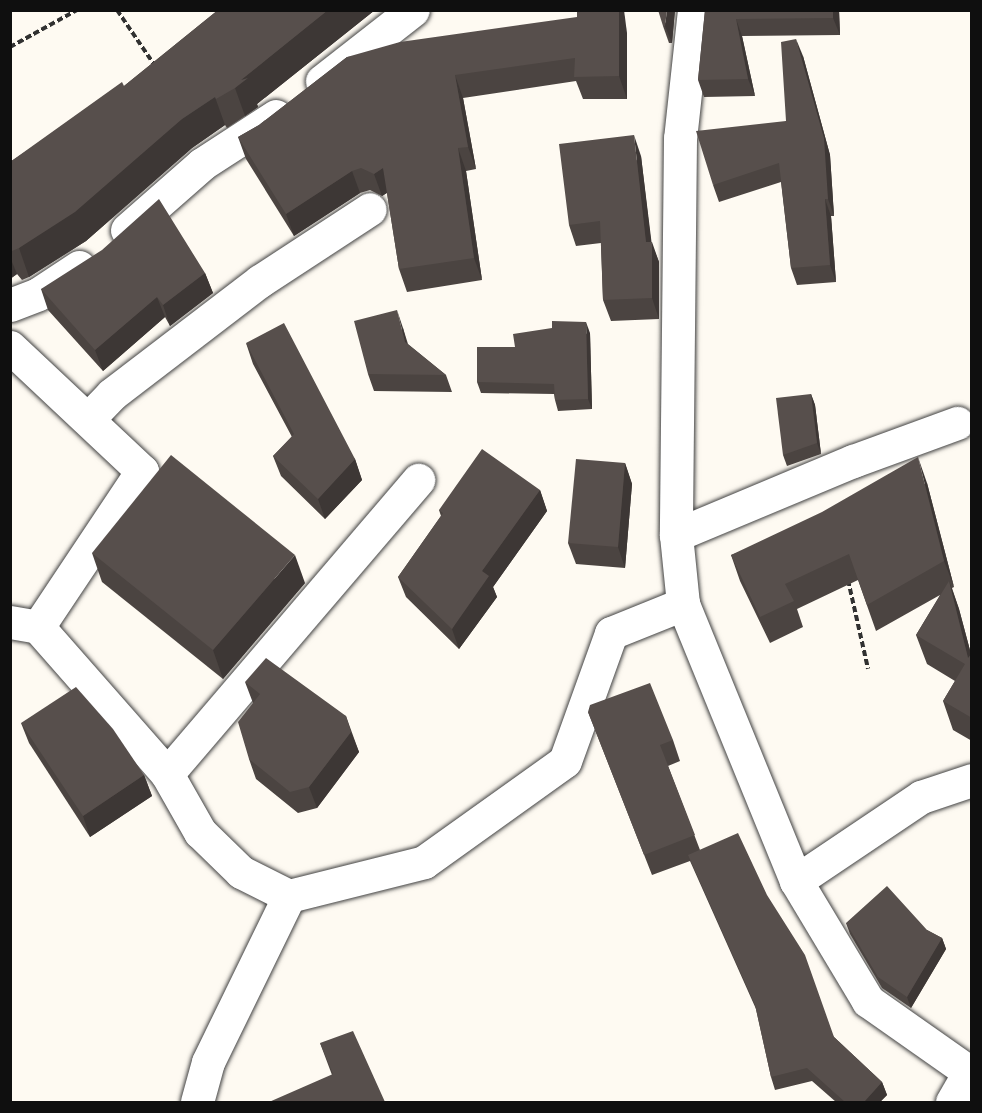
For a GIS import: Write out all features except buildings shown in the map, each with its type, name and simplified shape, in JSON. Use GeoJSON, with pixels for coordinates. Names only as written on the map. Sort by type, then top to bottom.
{"type":"FeatureCollection","features":[{"type":"Feature","properties":{"kind":"street"},"geometry":{"type":"LineString","coordinates":[[10,305],[38,294],[97,256],[202,164],[256,132],[413,10]]}},
{"type":"Feature","properties":{"kind":"street"},"geometry":{"type":"LineString","coordinates":[[694,10],[680,138],[676,535],[683,604],[796,881],[868,1001],[970,1073],[952,1102]]}},
{"type":"Feature","properties":{"kind":"street"},"geometry":{"type":"LineString","coordinates":[[89,418],[120,387],[260,281],[370,209]]}},
{"type":"Feature","properties":{"kind":"street"},"geometry":{"type":"LineString","coordinates":[[10,347],[89,418],[142,471],[24,624],[167,774],[200,832],[241,872],[289,896],[424,862],[565,761],[611,633],[683,604]]}},
{"type":"Feature","properties":{"kind":"street"},"geometry":{"type":"LineString","coordinates":[[676,535],[853,461],[957,423]]}},
{"type":"Feature","properties":{"kind":"street"},"geometry":{"type":"LineString","coordinates":[[167,774],[418,480]]}},
{"type":"Feature","properties":{"kind":"street"},"geometry":{"type":"LineString","coordinates":[[796,881],[921,797],[972,780]]}},
{"type":"Feature","properties":{"kind":"street"},"geometry":{"type":"LineString","coordinates":[[197,1102],[208,1062],[289,896]]}},
{"type":"Feature","properties":{"kind":"path"},"geometry":{"type":"LineString","coordinates":[[10,47],[77,10]]}},
{"type":"Feature","properties":{"kind":"path"},"geometry":{"type":"LineString","coordinates":[[117,10],[158,69]]}},
{"type":"Feature","properties":{"kind":"path"},"geometry":{"type":"LineString","coordinates":[[847,576],[868,669]]}}]}
